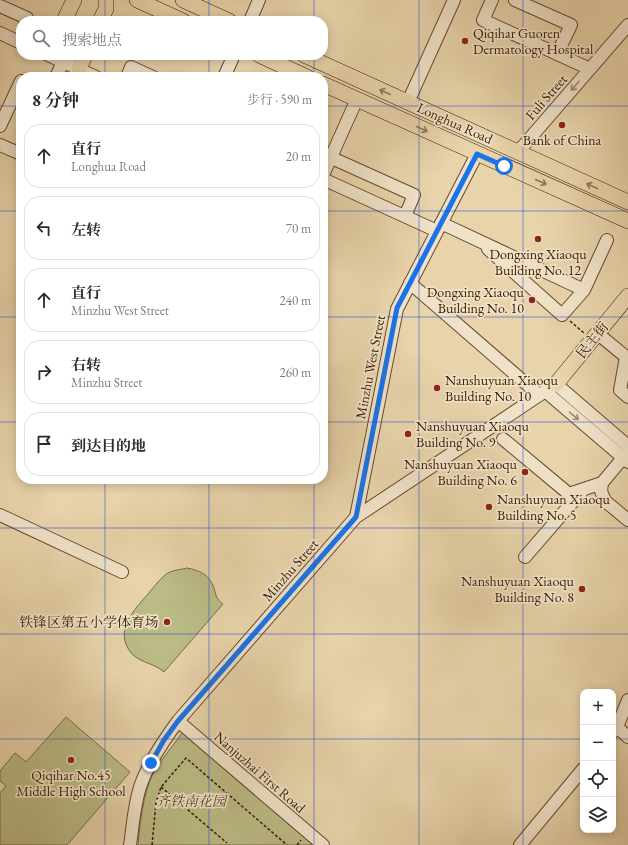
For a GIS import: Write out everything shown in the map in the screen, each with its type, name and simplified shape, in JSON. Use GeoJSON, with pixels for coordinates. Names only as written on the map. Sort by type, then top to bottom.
{"type":"FeatureCollection","features":[{"type":"Feature","properties":{"kind":"main road"},"geometry":{"type":"LineString","coordinates":[[66,16],[74,0]]}},
{"type":"Feature","properties":{"kind":"main road"},"geometry":{"type":"LineString","coordinates":[[102,16],[106,9],[106,0]]}},
{"type":"Feature","properties":{"kind":"main road"},"geometry":{"type":"LineString","coordinates":[[137,0],[172,16]]}},
{"type":"Feature","properties":{"kind":"main road"},"geometry":{"type":"LineString","coordinates":[[183,0],[218,16]]}},
{"type":"Feature","properties":{"kind":"main road"},"geometry":{"type":"LineString","coordinates":[[79,69],[83,60]]}},
{"type":"Feature","properties":{"kind":"main road"},"geometry":{"type":"LineString","coordinates":[[270,60],[296,72]]}},
{"type":"Feature","properties":{"kind":"main road","name":"Longhua Road"},"geometry":{"type":"LineString","coordinates":[[315,60],[628,202]]}},
{"type":"Feature","properties":{"kind":"main road","name":"Longhua Road"},"geometry":{"type":"LineString","coordinates":[[328,86],[628,221]]}},
{"type":"Feature","properties":{"kind":"main road","name":"民主街"},"geometry":{"type":"LineString","coordinates":[[546,390],[594,337],[628,296]]}},
{"type":"Feature","properties":{"kind":"street"},"geometry":{"type":"LineString","coordinates":[[252,16],[259,0]]}},
{"type":"Feature","properties":{"kind":"street"},"geometry":{"type":"LineString","coordinates":[[408,102],[454,0]]}},
{"type":"Feature","properties":{"kind":"street"},"geometry":{"type":"LineString","coordinates":[[492,0],[483,20],[590,69]]}},
{"type":"Feature","properties":{"kind":"street"},"geometry":{"type":"LineString","coordinates":[[516,0],[570,25],[557,54]]}},
{"type":"Feature","properties":{"kind":"street"},"geometry":{"type":"LineString","coordinates":[[0,6],[22,16]]}},
{"type":"Feature","properties":{"kind":"street","name":"Fuli Street"},"geometry":{"type":"LineString","coordinates":[[518,152],[628,25]]}},
{"type":"Feature","properties":{"kind":"street"},"geometry":{"type":"LineString","coordinates":[[0,33],[16,37]]}},
{"type":"Feature","properties":{"kind":"street"},"geometry":{"type":"LineString","coordinates":[[59,60],[85,72]]}},
{"type":"Feature","properties":{"kind":"street"},"geometry":{"type":"LineString","coordinates":[[226,72],[232,60]]}},
{"type":"Feature","properties":{"kind":"street"},"geometry":{"type":"LineString","coordinates":[[58,72],[63,62]]}},
{"type":"Feature","properties":{"kind":"street"},"geometry":{"type":"LineString","coordinates":[[130,72],[132,67],[142,72]]}},
{"type":"Feature","properties":{"kind":"street"},"geometry":{"type":"LineString","coordinates":[[0,126],[16,92]]}},
{"type":"Feature","properties":{"kind":"street"},"geometry":{"type":"LineString","coordinates":[[328,154],[357,99]]}},
{"type":"Feature","properties":{"kind":"street"},"geometry":{"type":"LineString","coordinates":[[0,145],[16,152]]}},
{"type":"Feature","properties":{"kind":"street","name":"Minzhu West Street"},"geometry":{"type":"LineString","coordinates":[[356,517],[397,308],[477,154]]}},
{"type":"Feature","properties":{"kind":"street"},"geometry":{"type":"LineString","coordinates":[[328,156],[414,195],[405,216]]}},
{"type":"Feature","properties":{"kind":"street"},"geometry":{"type":"LineString","coordinates":[[328,181],[405,216],[478,240],[584,290]]}},
{"type":"Feature","properties":{"kind":"street"},"geometry":{"type":"LineString","coordinates":[[478,240],[562,315],[584,290],[607,240]]}},
{"type":"Feature","properties":{"kind":"street"},"geometry":{"type":"LineString","coordinates":[[410,283],[546,390],[626,457],[602,483],[569,494],[503,438]]}},
{"type":"Feature","properties":{"kind":"street"},"geometry":{"type":"LineString","coordinates":[[594,337],[627,357],[620,390],[628,397]]}},
{"type":"Feature","properties":{"kind":"street"},"geometry":{"type":"LineString","coordinates":[[546,390],[628,446]]}},
{"type":"Feature","properties":{"kind":"street","name":"Minzhu Street"},"geometry":{"type":"LineString","coordinates":[[130,845],[135,807],[141,784],[164,740],[178,721],[356,517],[546,390]]}},
{"type":"Feature","properties":{"kind":"street"},"geometry":{"type":"LineString","coordinates":[[602,483],[601,491],[605,501],[628,520]]}},
{"type":"Feature","properties":{"kind":"street"},"geometry":{"type":"LineString","coordinates":[[525,557],[584,489]]}},
{"type":"Feature","properties":{"kind":"street"},"geometry":{"type":"LineString","coordinates":[[0,515],[122,572]]}},
{"type":"Feature","properties":{"kind":"street"},"geometry":{"type":"LineString","coordinates":[[628,700],[619,728],[628,737]]}},
{"type":"Feature","properties":{"kind":"street","name":"Nanjuzhai First Road"},"geometry":{"type":"LineString","coordinates":[[178,721],[323,845]]}},
{"type":"Feature","properties":{"kind":"street"},"geometry":{"type":"LineString","coordinates":[[520,845],[580,773]]}},
{"type":"Feature","properties":{"kind":"path"},"geometry":{"type":"LineString","coordinates":[[562,315],[594,337]]}},
{"type":"Feature","properties":{"kind":"path"},"geometry":{"type":"LineString","coordinates":[[152,845],[156,803],[161,787],[186,758],[287,845]]}},
{"type":"Feature","properties":{"kind":"path"},"geometry":{"type":"LineString","coordinates":[[161,787],[226,843]]}},
{"type":"Feature","properties":{"kind":"green space","name":"铁锋区第五小学体育场"},"geometry":{"type":"Polygon","coordinates":[[[187,568],[196,570],[207,576],[212,583],[218,599],[223,604],[164,672],[155,666],[136,658],[132,654],[125,642],[125,627],[138,606],[166,574],[172,571],[187,568]]]}},
{"type":"Feature","properties":{"kind":"green space"},"geometry":{"type":"Polygon","coordinates":[[[66,717],[130,772],[67,845],[0,845],[0,793],[6,786],[0,781],[0,771],[15,753],[26,762],[66,717]]]}},
{"type":"Feature","properties":{"kind":"green space","name":"齐铁南花园"},"geometry":{"type":"Polygon","coordinates":[[[182,733],[313,845],[138,845],[142,809],[153,774],[182,733]]]}},
{"type":"Feature","properties":{"kind":"place","name":"Qiqihar Guoren Dermatology Hospital"},"geometry":{"type":"Point","coordinates":[465,41]}},
{"type":"Feature","properties":{"kind":"place","name":"Bank of China"},"geometry":{"type":"Point","coordinates":[562,125]}},
{"type":"Feature","properties":{"kind":"place","name":"Dongxing Xiaoqu Building No. 12"},"geometry":{"type":"Point","coordinates":[538,239]}},
{"type":"Feature","properties":{"kind":"place","name":"Dongxing Xiaoqu Building No. 10"},"geometry":{"type":"Point","coordinates":[532,300]}},
{"type":"Feature","properties":{"kind":"place","name":"Nanshuyuan Xiaoqu Building No. 10"},"geometry":{"type":"Point","coordinates":[437,388]}},
{"type":"Feature","properties":{"kind":"place","name":"Nanshuyuan Xiaoqu Building No. 9"},"geometry":{"type":"Point","coordinates":[408,434]}},
{"type":"Feature","properties":{"kind":"place","name":"Nanshuyuan Xiaoqu Building No. 6"},"geometry":{"type":"Point","coordinates":[525,472]}},
{"type":"Feature","properties":{"kind":"place","name":"Nanshuyuan Xiaoqu Building No. 5"},"geometry":{"type":"Point","coordinates":[489,507]}},
{"type":"Feature","properties":{"kind":"place","name":"Nanshuyuan Xiaoqu Building No. 8"},"geometry":{"type":"Point","coordinates":[582,589]}},
{"type":"Feature","properties":{"kind":"place","name":"铁锋区第五小学体育场"},"geometry":{"type":"Point","coordinates":[167,622]}},
{"type":"Feature","properties":{"kind":"place","name":"Qiqihar No.45 Middle High School"},"geometry":{"type":"Point","coordinates":[71,760]}},
{"type":"Feature","properties":{"kind":"route"},"geometry":{"type":"LineString","coordinates":[[151,763],[164,740],[178,721],[356,517],[397,308],[477,154],[504,166]]}}]}
